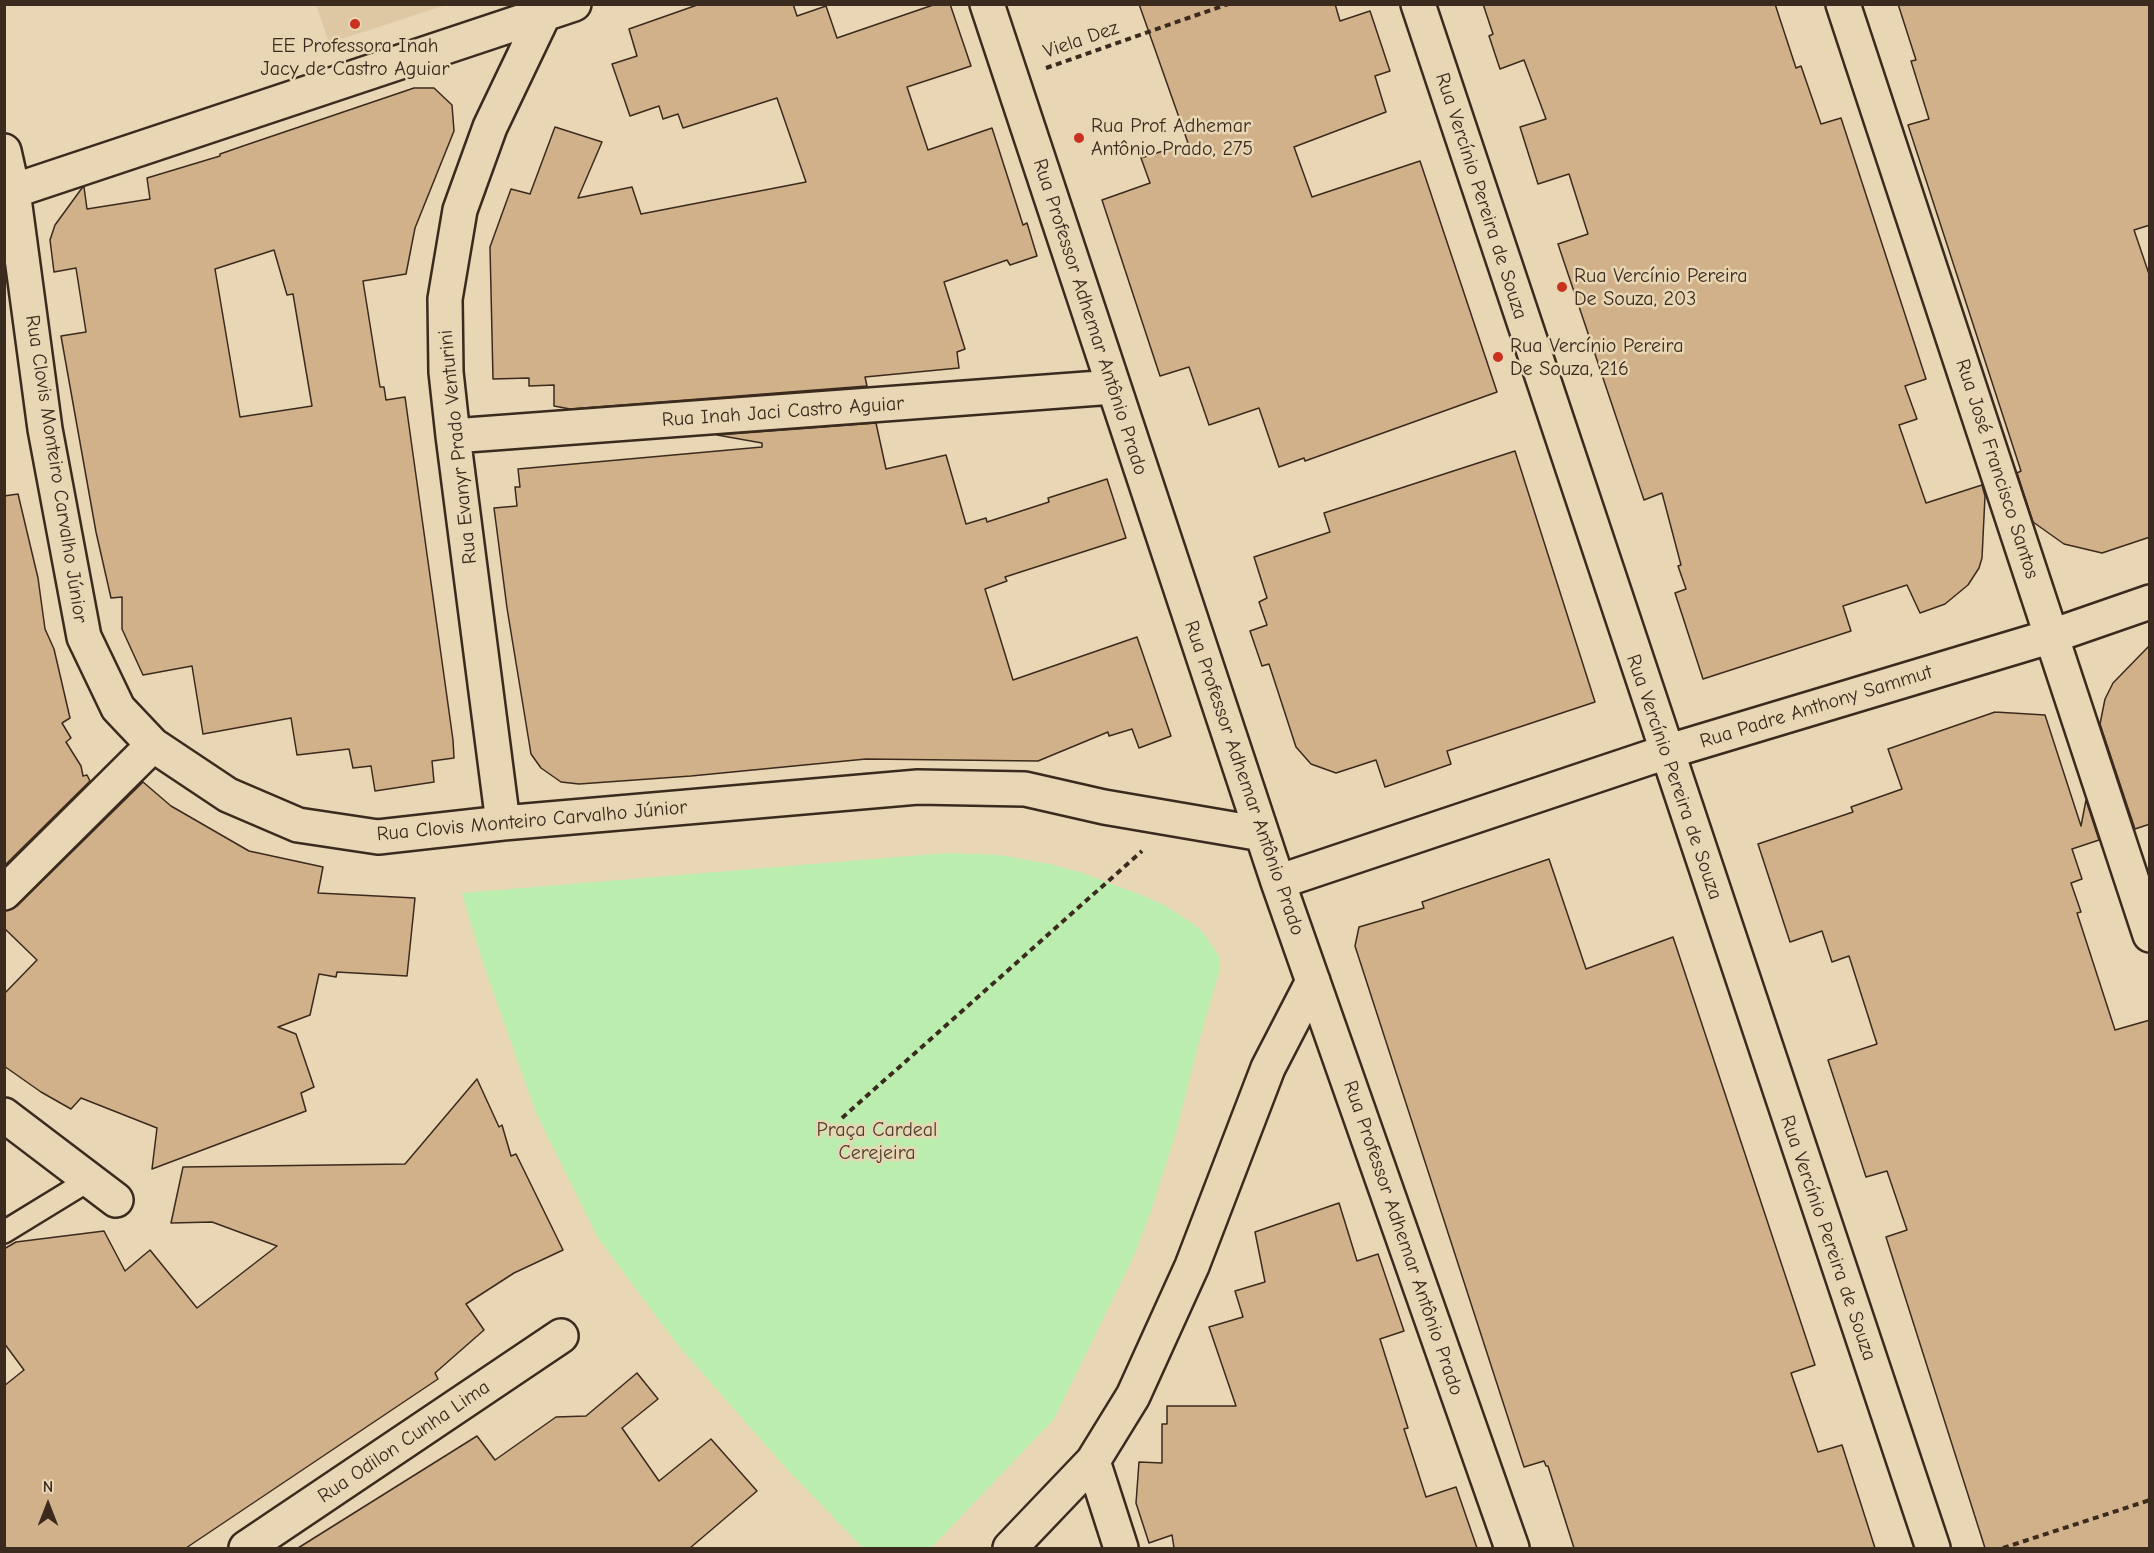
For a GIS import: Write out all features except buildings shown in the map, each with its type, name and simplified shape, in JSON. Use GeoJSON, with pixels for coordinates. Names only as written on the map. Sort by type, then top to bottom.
{"type":"FeatureCollection","features":[{"type":"Feature","properties":{"kind":"street","name":"Rua Professor Adhemar Antônio Prado"},"geometry":{"type":"LineString","coordinates":[[987,4],[1278,882],[1512,1548]]}},
{"type":"Feature","properties":{"kind":"street","name":"Rua Vercínio Pereira de Souza"},"geometry":{"type":"LineString","coordinates":[[1418,4],[1932,1548]]}},
{"type":"Feature","properties":{"kind":"street","name":"Rua José Francisco Santos"},"geometry":{"type":"LineString","coordinates":[[1842,4],[2150,935]]}},
{"type":"Feature","properties":{"kind":"street"},"geometry":{"type":"LineString","coordinates":[[14,191],[559,9]]}},
{"type":"Feature","properties":{"kind":"street","name":"Rua Evanyr Prado Venturini"},"geometry":{"type":"LineString","coordinates":[[502,823],[446,372],[445,300],[460,210],[490,127],[559,9]]}},
{"type":"Feature","properties":{"kind":"street","name":"Rua Clovis Monteiro Carvalho Júnior"},"geometry":{"type":"LineString","coordinates":[[4,151],[14,191],[45,429],[84,637],[118,708],[153,745],[228,795],[298,825],[378,837],[502,823],[918,787],[1025,789],[1177,821],[1262,834]]}},
{"type":"Feature","properties":{"kind":"street","name":"Rua Inah Jaci Castro Aguiar"},"geometry":{"type":"LineString","coordinates":[[453,436],[1113,387]]}},
{"type":"Feature","properties":{"kind":"street","name":"Rua Padre Anthony Sammut"},"geometry":{"type":"LineString","coordinates":[[1278,882],[1666,752],[2052,636],[2150,602]]}},
{"type":"Feature","properties":{"kind":"street"},"geometry":{"type":"LineString","coordinates":[[4,893],[153,745]]}},
{"type":"Feature","properties":{"kind":"street"},"geometry":{"type":"LineString","coordinates":[[1010,1548],[1093,1461],[1133,1396],[1192,1266],[1268,1068],[1313,981]]}},
{"type":"Feature","properties":{"kind":"street"},"geometry":{"type":"LineString","coordinates":[[4,1116],[116,1200]]}},
{"type":"Feature","properties":{"kind":"street","name":"Rua Odilon Cunha Lima"},"geometry":{"type":"LineString","coordinates":[[246,1548],[561,1336]]}},
{"type":"Feature","properties":{"kind":"street"},"geometry":{"type":"LineString","coordinates":[[1093,1461],[1121,1548]]}},
{"type":"Feature","properties":{"kind":"lane"},"geometry":{"type":"LineString","coordinates":[[4,1232],[89,1180]]}},
{"type":"Feature","properties":{"kind":"path","name":"Viela Dez"},"geometry":{"type":"LineString","coordinates":[[1012,80],[1228,4]]}},
{"type":"Feature","properties":{"kind":"path"},"geometry":{"type":"LineString","coordinates":[[842,1118],[1177,821]]}},
{"type":"Feature","properties":{"kind":"path"},"geometry":{"type":"LineString","coordinates":[[2003,1548],[2150,1500]]}},
{"type":"Feature","properties":{"kind":"shaded area","name":"EE Professora Inah Jacy de Castro Aguiar"},"geometry":{"type":"Polygon","coordinates":[[[316,4],[446,5],[329,43],[316,4]]]}},
{"type":"Feature","properties":{"kind":"green space","name":"Praça Cardeal Cerejeira"},"geometry":{"type":"Polygon","coordinates":[[[946,853],[1000,855],[1049,864],[1080,872],[1164,905],[1195,925],[1205,935],[1220,959],[1219,972],[1175,1136],[1150,1214],[1133,1258],[1054,1419],[931,1548],[863,1548],[784,1466],[676,1343],[598,1238],[536,1113],[482,960],[462,893],[946,853]]]}},
{"type":"Feature","properties":{"kind":"place","name":"EE Professora Inah Jacy de Castro Aguiar"},"geometry":{"type":"Point","coordinates":[355,24]}},
{"type":"Feature","properties":{"kind":"place","name":"Rua Prof. Adhemar Antônio Prado, 275"},"geometry":{"type":"Point","coordinates":[1079,138]}},
{"type":"Feature","properties":{"kind":"place","name":"Rua Vercínio Pereira De Souza, 203"},"geometry":{"type":"Point","coordinates":[1562,287]}},
{"type":"Feature","properties":{"kind":"place","name":"Rua Vercínio Pereira De Souza, 216"},"geometry":{"type":"Point","coordinates":[1498,357]}}]}
